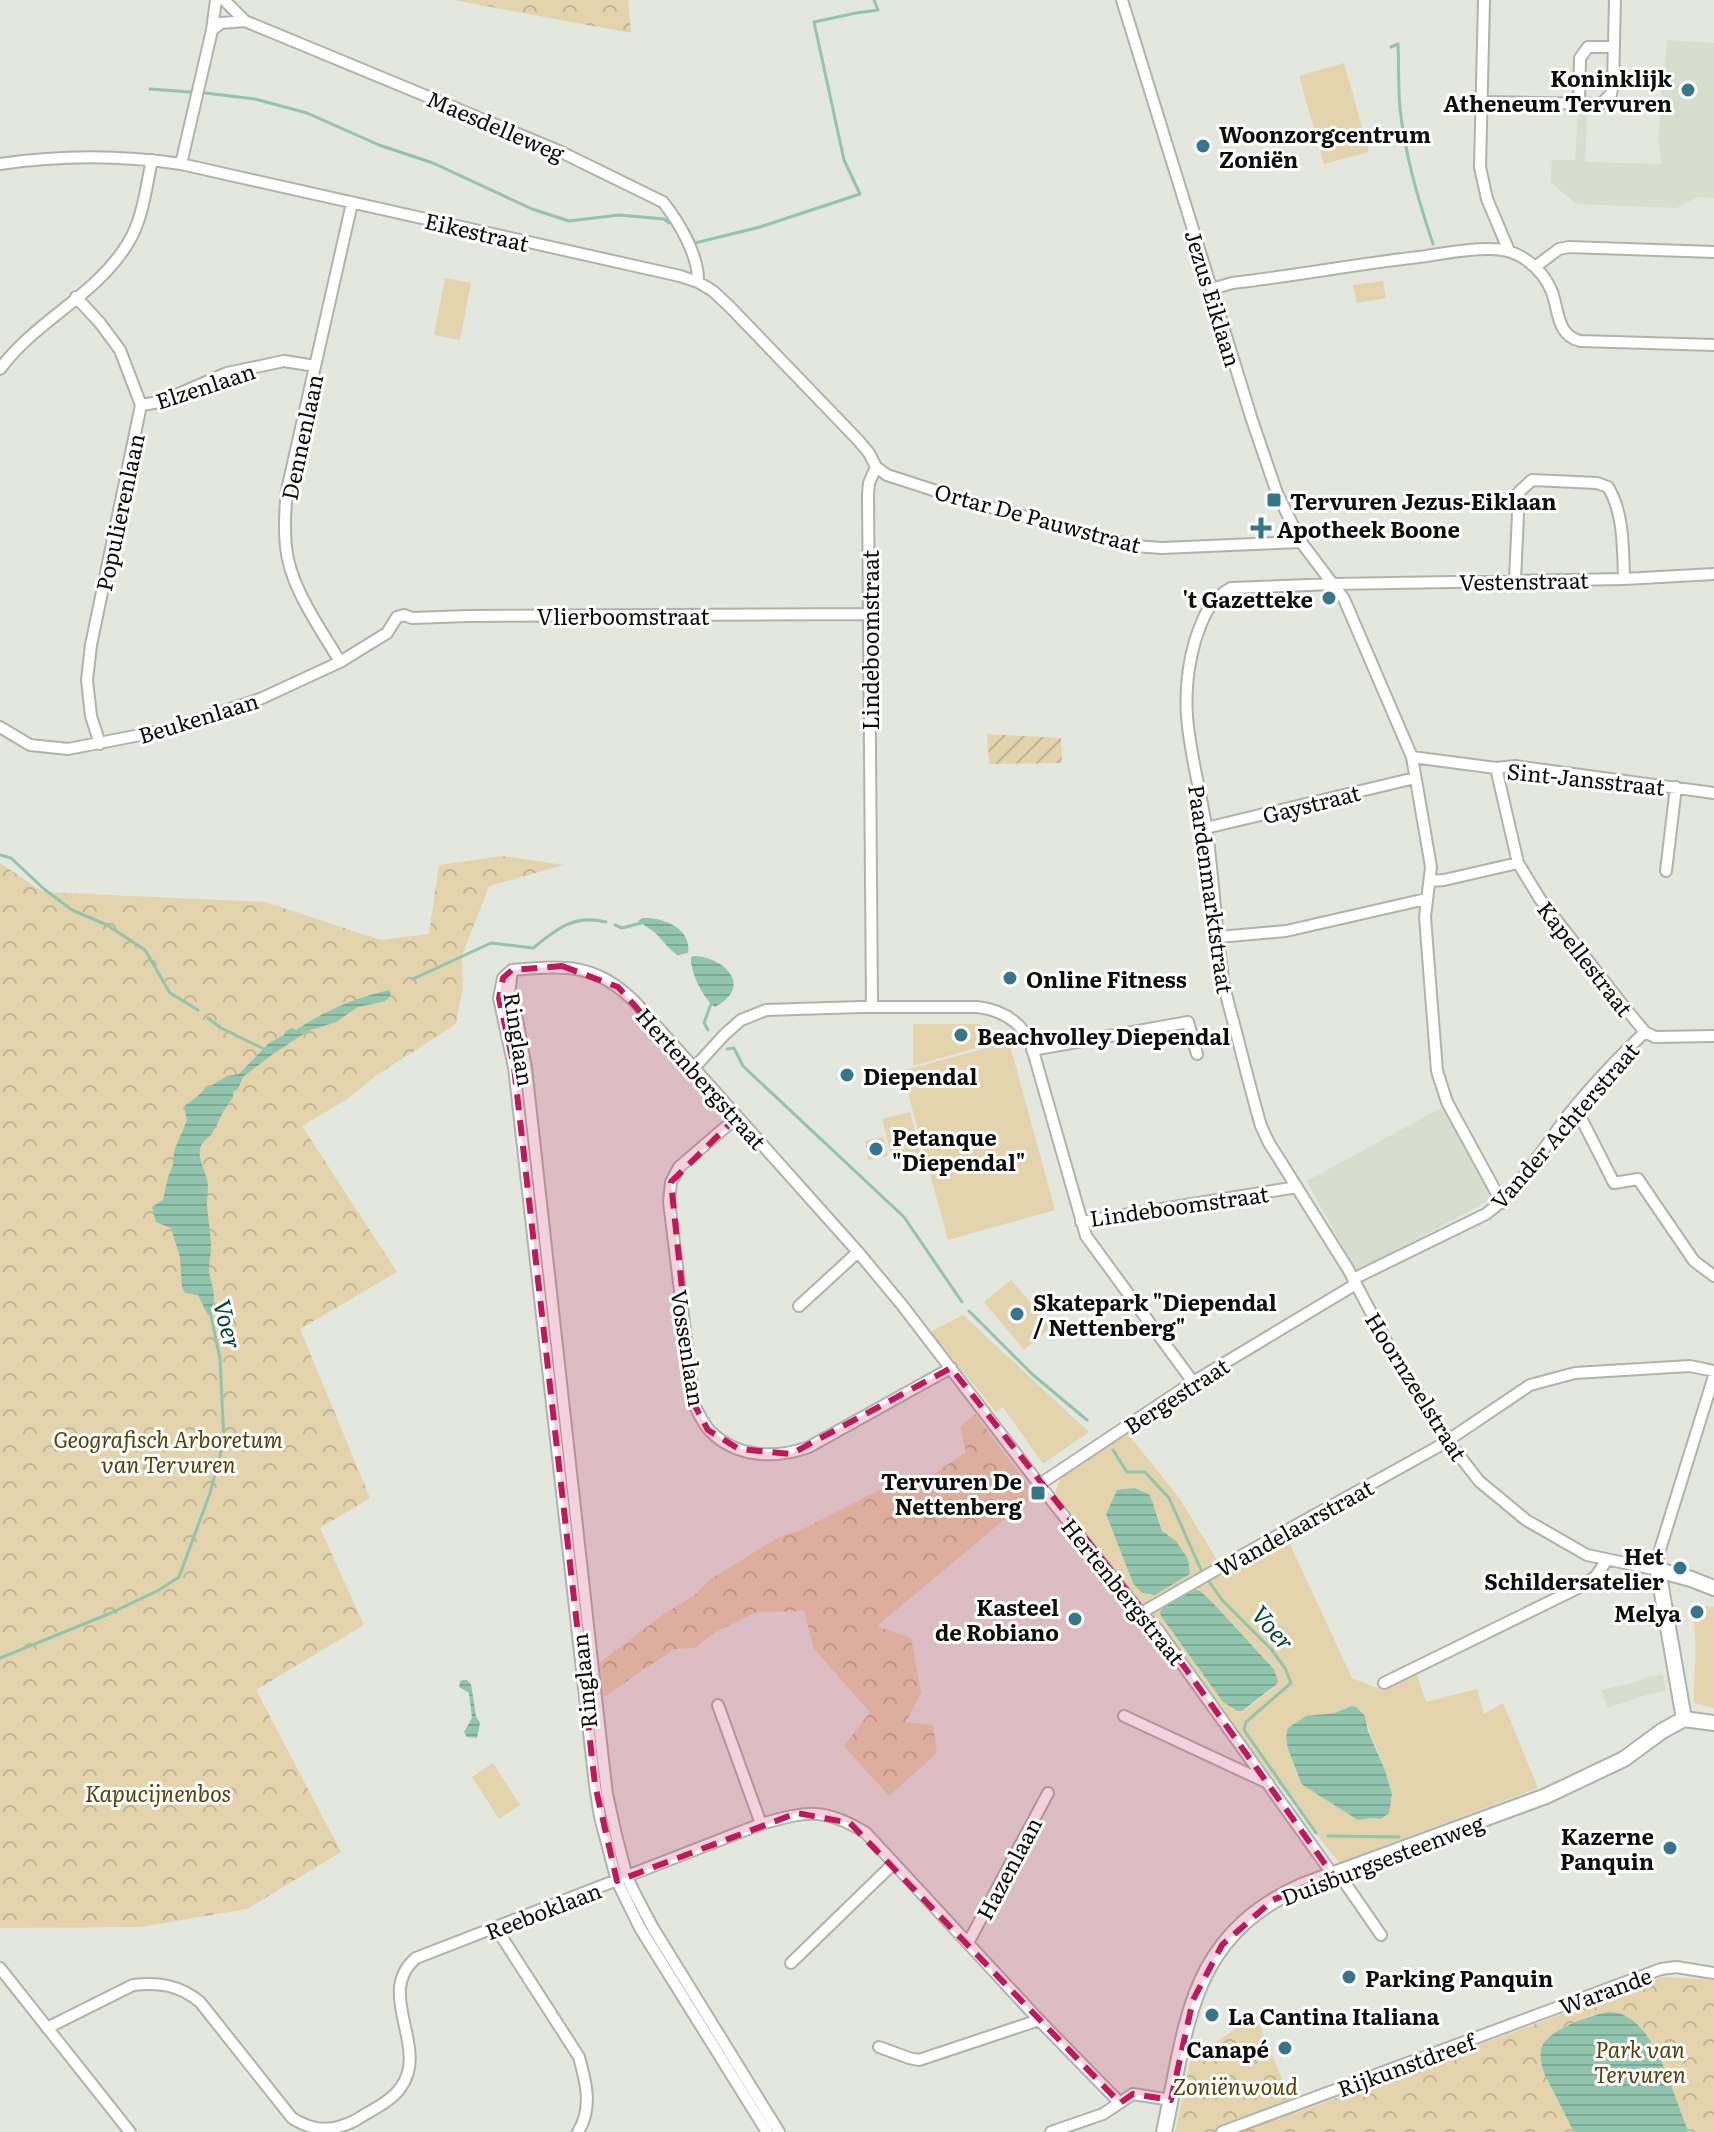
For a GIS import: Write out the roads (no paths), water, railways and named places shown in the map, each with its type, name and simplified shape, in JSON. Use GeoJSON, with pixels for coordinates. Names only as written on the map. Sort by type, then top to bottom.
{"type":"FeatureCollection","features":[{"type":"Feature","properties":{"kind":"street"},"geometry":{"type":"LineString","coordinates":[[181,164],[216,0]]}},
{"type":"Feature","properties":{"kind":"street","name":"Maesdelleweg"},"geometry":{"type":"LineString","coordinates":[[224,0],[245,21],[559,151],[663,202],[675,217],[696,262],[698,282]]}},
{"type":"Feature","properties":{"kind":"street","name":"Jezus Eiklaan"},"geometry":{"type":"LineString","coordinates":[[1122,0],[1277,493],[1301,542],[1344,599],[1412,757]]}},
{"type":"Feature","properties":{"kind":"street"},"geometry":{"type":"LineString","coordinates":[[1484,0],[1480,167],[1487,199],[1509,251]]}},
{"type":"Feature","properties":{"kind":"street"},"geometry":{"type":"LineString","coordinates":[[1482,102],[1601,104],[1611,94],[1615,0]]}},
{"type":"Feature","properties":{"kind":"street"},"geometry":{"type":"LineString","coordinates":[[212,30],[221,23],[245,21]]}},
{"type":"Feature","properties":{"kind":"street"},"geometry":{"type":"LineString","coordinates":[[1579,104],[1580,58],[1583,51],[1588,47],[1614,47]]}},
{"type":"Feature","properties":{"kind":"street","name":"Eikestraat"},"geometry":{"type":"LineString","coordinates":[[0,164],[88,156],[181,164],[604,258],[698,282],[730,307],[858,440],[876,467]]}},
{"type":"Feature","properties":{"kind":"street"},"geometry":{"type":"LineString","coordinates":[[0,369],[14,350],[104,275],[129,242],[145,197],[152,160]]}},
{"type":"Feature","properties":{"kind":"street","name":"Dennenlaan"},"geometry":{"type":"LineString","coordinates":[[340,662],[303,598],[292,571],[286,550],[285,520],[287,490],[352,203]]}},
{"type":"Feature","properties":{"kind":"street"},"geometry":{"type":"LineString","coordinates":[[1535,267],[1559,249],[1569,247],[1714,252]]}},
{"type":"Feature","properties":{"kind":"street"},"geometry":{"type":"LineString","coordinates":[[1212,289],[1232,283],[1475,249],[1509,251],[1535,267],[1545,279],[1562,327],[1572,339],[1714,345]]}},
{"type":"Feature","properties":{"kind":"street","name":"Populierenlaan"},"geometry":{"type":"LineString","coordinates":[[76,297],[120,350],[141,405],[91,645],[87,680],[91,716],[100,744]]}},
{"type":"Feature","properties":{"kind":"street","name":"Elzenlaan"},"geometry":{"type":"LineString","coordinates":[[141,405],[160,402],[227,373],[284,361],[315,366]]}},
{"type":"Feature","properties":{"kind":"street","name":"Ortar De Pauwstraat"},"geometry":{"type":"LineString","coordinates":[[876,467],[887,475],[964,500],[1134,546],[1162,548],[1301,542]]}},
{"type":"Feature","properties":{"kind":"street","name":"Lindeboomstraat"},"geometry":{"type":"LineString","coordinates":[[872,1007],[868,494],[876,467]]}},
{"type":"Feature","properties":{"kind":"street"},"geometry":{"type":"LineString","coordinates":[[1515,580],[1519,492],[1532,480],[1597,483],[1608,487],[1619,522],[1624,579]]}},
{"type":"Feature","properties":{"kind":"street","name":"Vestenstraat"},"geometry":{"type":"LineString","coordinates":[[1333,584],[1624,579],[1714,574]]}},
{"type":"Feature","properties":{"kind":"street","name":"Paardenmarktstraat"},"geometry":{"type":"LineString","coordinates":[[1333,584],[1231,588],[1220,594],[1205,615],[1192,653],[1186,705],[1189,744],[1206,828],[1225,987],[1261,1126],[1354,1281]]}},
{"type":"Feature","properties":{"kind":"street","name":"Vlierboomstraat"},"geometry":{"type":"LineString","coordinates":[[387,633],[397,617],[404,615],[412,618],[869,614]]}},
{"type":"Feature","properties":{"kind":"street","name":"Beukenlaan"},"geometry":{"type":"LineString","coordinates":[[0,727],[30,745],[68,749],[166,730],[260,699],[340,662],[387,633]]}},
{"type":"Feature","properties":{"kind":"street"},"geometry":{"type":"LineString","coordinates":[[1496,768],[1412,757],[1431,867],[1425,917],[1437,1071],[1447,1102],[1502,1203]]}},
{"type":"Feature","properties":{"kind":"street","name":"Sint-Jansstraat"},"geometry":{"type":"LineString","coordinates":[[1496,768],[1515,766],[1714,793]]}},
{"type":"Feature","properties":{"kind":"street","name":"Kapellestraat"},"geometry":{"type":"LineString","coordinates":[[1496,768],[1518,863],[1540,899],[1645,1032],[1655,1037],[1714,1036]]}},
{"type":"Feature","properties":{"kind":"street","name":"Gaystraat"},"geometry":{"type":"LineString","coordinates":[[1206,828],[1415,778]]}},
{"type":"Feature","properties":{"kind":"street","name":"Sint-Jansstraat"},"geometry":{"type":"LineString","coordinates":[[1666,871],[1676,787]]}},
{"type":"Feature","properties":{"kind":"street"},"geometry":{"type":"LineString","coordinates":[[1430,881],[1518,863]]}},
{"type":"Feature","properties":{"kind":"street"},"geometry":{"type":"LineString","coordinates":[[1218,937],[1286,931],[1426,899]]}},
{"type":"Feature","properties":{"kind":"street","name":"Hertenbergstraat"},"geometry":{"type":"LineString","coordinates":[[512,970],[562,966],[582,969],[618,987],[635,1002],[858,1252],[951,1368],[1141,1613],[1158,1630],[1333,1875],[1343,1880],[1381,1935]]}},
{"type":"Feature","properties":{"kind":"street","name":"Ringlaan"},"geometry":{"type":"LineString","coordinates":[[512,970],[509,994],[526,1068],[607,1794],[622,1879],[640,1928],[767,2132]]}},
{"type":"Feature","properties":{"kind":"street","name":"Lindeboomstraat"},"geometry":{"type":"LineString","coordinates":[[693,1069],[725,1034],[741,1020],[757,1013],[783,1008],[989,1008],[1021,1027],[1028,1038],[1081,1222],[1297,1187]]}},
{"type":"Feature","properties":{"kind":"street"},"geometry":{"type":"LineString","coordinates":[[1032,1050],[1188,1022],[1197,1054]]}},
{"type":"Feature","properties":{"kind":"street","name":"Vander Achterstraat"},"geometry":{"type":"LineString","coordinates":[[1354,1281],[1502,1203],[1574,1108],[1645,1032]]}},
{"type":"Feature","properties":{"kind":"street"},"geometry":{"type":"LineString","coordinates":[[1574,1108],[1614,1183],[1638,1179],[1694,1261],[1714,1276]]}},
{"type":"Feature","properties":{"kind":"street","name":"Vossenlaan"},"geometry":{"type":"LineString","coordinates":[[736,1118],[679,1167],[671,1182],[669,1202],[694,1404],[708,1430],[726,1444],[739,1449],[773,1456],[791,1454],[951,1368]]}},
{"type":"Feature","properties":{"kind":"street"},"geometry":{"type":"LineString","coordinates":[[1081,1222],[1086,1236],[1193,1382]]}},
{"type":"Feature","properties":{"kind":"street"},"geometry":{"type":"LineString","coordinates":[[799,1306],[858,1252]]}},
{"type":"Feature","properties":{"kind":"street","name":"Bergestraat"},"geometry":{"type":"LineString","coordinates":[[1040,1484],[1193,1382],[1354,1281]]}},
{"type":"Feature","properties":{"kind":"street","name":"Hoornzeelstraat"},"geometry":{"type":"LineString","coordinates":[[1354,1281],[1395,1358],[1448,1441],[1479,1481],[1526,1520],[1587,1555],[1658,1570]]}},
{"type":"Feature","properties":{"kind":"street","name":"Wandelaarstraat"},"geometry":{"type":"LineString","coordinates":[[1141,1613],[1448,1441],[1523,1389],[1575,1373],[1699,1367],[1714,1374]]}},
{"type":"Feature","properties":{"kind":"street"},"geometry":{"type":"LineString","coordinates":[[1714,1374],[1710,1407],[1658,1556],[1684,1719],[1714,1723]]}},
{"type":"Feature","properties":{"kind":"street"},"geometry":{"type":"LineString","coordinates":[[1384,1683],[1582,1586],[1596,1576],[1607,1560]]}},
{"type":"Feature","properties":{"kind":"street"},"geometry":{"type":"LineString","coordinates":[[1658,1570],[1714,1588]]}},
{"type":"Feature","properties":{"kind":"street"},"geometry":{"type":"LineString","coordinates":[[718,1705],[761,1824]]}},
{"type":"Feature","properties":{"kind":"street"},"geometry":{"type":"LineString","coordinates":[[1124,1716],[1268,1783]]}},
{"type":"Feature","properties":{"kind":"street","name":"Duisburgsesteenweg"},"geometry":{"type":"LineString","coordinates":[[1164,2132],[1193,2000],[1207,1969],[1239,1926],[1273,1900],[1304,1885],[1569,1786],[1629,1756],[1655,1735],[1684,1719]]}},
{"type":"Feature","properties":{"kind":"street","name":"Hazenlaan"},"geometry":{"type":"LineString","coordinates":[[968,1943],[1048,1793]]}},
{"type":"Feature","properties":{"kind":"street","name":"Reeboklaan"},"geometry":{"type":"LineString","coordinates":[[47,2028],[133,1985],[148,1983],[176,1987],[200,2002],[292,2118],[317,2130],[346,2126],[393,2096],[409,2073],[412,2060],[399,1993],[408,1964],[425,1953],[761,1824],[797,1813],[815,1813],[850,1823],[866,1833],[1120,2103]]}},
{"type":"Feature","properties":{"kind":"street"},"geometry":{"type":"LineString","coordinates":[[791,1963],[893,1864]]}},
{"type":"Feature","properties":{"kind":"street","name":"Ringlaan"},"geometry":{"type":"LineString","coordinates":[[622,1879],[779,2132]]}},
{"type":"Feature","properties":{"kind":"street"},"geometry":{"type":"LineString","coordinates":[[496,1928],[579,2057],[588,2105],[578,2132]]}},
{"type":"Feature","properties":{"kind":"street","name":"Warande"},"geometry":{"type":"LineString","coordinates":[[1499,2030],[1661,1969],[1676,1967],[1714,1973]]}},
{"type":"Feature","properties":{"kind":"street"},"geometry":{"type":"LineString","coordinates":[[0,1968],[130,2132]]}},
{"type":"Feature","properties":{"kind":"street"},"geometry":{"type":"LineString","coordinates":[[879,2047],[919,2060],[1039,2020]]}},
{"type":"Feature","properties":{"kind":"street","name":"Rijkunstdreef"},"geometry":{"type":"LineString","coordinates":[[1222,2132],[1499,2030]]}},
{"type":"Feature","properties":{"kind":"street"},"geometry":{"type":"LineString","coordinates":[[1051,2132],[1103,2114],[1133,2094],[1171,2100]]}},
{"type":"Feature","properties":{"kind":"waterway"},"geometry":{"type":"LineString","coordinates":[[688,230],[695,243],[760,227],[860,194],[844,160],[814,22],[878,10],[874,0]]}},
{"type":"Feature","properties":{"kind":"waterway"},"geometry":{"type":"LineString","coordinates":[[1391,47],[1398,44],[1399,100],[1405,143],[1433,244]]}},
{"type":"Feature","properties":{"kind":"waterway"},"geometry":{"type":"LineString","coordinates":[[150,89],[190,92]]}},
{"type":"Feature","properties":{"kind":"waterway"},"geometry":{"type":"LineString","coordinates":[[205,93],[255,99],[307,113],[379,145],[433,163],[532,209],[569,221],[619,215],[664,219],[669,223]]}},
{"type":"Feature","properties":{"kind":"waterway"},"geometry":{"type":"LineString","coordinates":[[0,855],[11,858],[72,910],[107,925],[145,950],[170,993],[198,1010]]}},
{"type":"Feature","properties":{"kind":"waterway","name":"Voer"},"geometry":{"type":"LineString","coordinates":[[413,979],[491,943],[533,948],[566,925],[584,920],[606,922]]}},
{"type":"Feature","properties":{"kind":"waterway","name":"Voer"},"geometry":{"type":"LineString","coordinates":[[615,925],[622,928],[641,923]]}},
{"type":"Feature","properties":{"kind":"waterway","name":"Voer"},"geometry":{"type":"LineString","coordinates":[[708,1030],[704,1023],[711,1004]]}},
{"type":"Feature","properties":{"kind":"waterway"},"geometry":{"type":"LineString","coordinates":[[208,1018],[221,1028],[264,1049]]}},
{"type":"Feature","properties":{"kind":"waterway","name":"Voer"},"geometry":{"type":"LineString","coordinates":[[727,1049],[734,1048],[743,1066],[904,1217],[962,1302]]}},
{"type":"Feature","properties":{"kind":"waterway","name":"Voer"},"geometry":{"type":"LineString","coordinates":[[0,1658],[111,1613],[179,1577],[210,1493],[224,1441],[220,1359],[210,1311]]}},
{"type":"Feature","properties":{"kind":"waterway","name":"Voer"},"geometry":{"type":"LineString","coordinates":[[969,1311],[1032,1374],[1087,1420]]}},
{"type":"Feature","properties":{"kind":"waterway","name":"Voer"},"geometry":{"type":"LineString","coordinates":[[1113,1450],[1127,1472],[1145,1472],[1169,1498],[1201,1570],[1222,1600],[1271,1649],[1285,1668],[1291,1683],[1246,1722],[1244,1730],[1316,1833]]}},
{"type":"Feature","properties":{"kind":"waterway","name":"Voer"},"geometry":{"type":"LineString","coordinates":[[1328,1836],[1399,1837]]}},
{"type":"Feature","properties":{"kind":"place","name":"Koninklijk Atheneum Tervuren"},"geometry":{"type":"Point","coordinates":[1688,90]}},
{"type":"Feature","properties":{"kind":"place","name":"Woonzorgcentrum Zoniën"},"geometry":{"type":"Point","coordinates":[1203,146]}},
{"type":"Feature","properties":{"kind":"place","name":"Tervuren Jezus-Eiklaan"},"geometry":{"type":"Point","coordinates":[1274,500]}},
{"type":"Feature","properties":{"kind":"place","name":"Apotheek Boone"},"geometry":{"type":"Point","coordinates":[1261,528]}},
{"type":"Feature","properties":{"kind":"place","name":"'t Gazetteke"},"geometry":{"type":"Point","coordinates":[1329,598]}},
{"type":"Feature","properties":{"kind":"place","name":"Online Fitness"},"geometry":{"type":"Point","coordinates":[1010,978]}},
{"type":"Feature","properties":{"kind":"place","name":"Beachvolley Diependal"},"geometry":{"type":"Point","coordinates":[961,1035]}},
{"type":"Feature","properties":{"kind":"place","name":"Diependal"},"geometry":{"type":"Point","coordinates":[847,1075]}},
{"type":"Feature","properties":{"kind":"place","name":"Petanque \"Diependal\""},"geometry":{"type":"Point","coordinates":[876,1149]}},
{"type":"Feature","properties":{"kind":"place","name":"Skatepark \"Diependal / Nettenberg\""},"geometry":{"type":"Point","coordinates":[1017,1314]}},
{"type":"Feature","properties":{"kind":"place","name":"Tervuren De Nettenberg"},"geometry":{"type":"Point","coordinates":[1038,1493]}},
{"type":"Feature","properties":{"kind":"place","name":"Het Schildersatelier"},"geometry":{"type":"Point","coordinates":[1680,1568]}},
{"type":"Feature","properties":{"kind":"place","name":"Melya"},"geometry":{"type":"Point","coordinates":[1697,1612]}},
{"type":"Feature","properties":{"kind":"place","name":"Kasteel de Robiano"},"geometry":{"type":"Point","coordinates":[1075,1619]}},
{"type":"Feature","properties":{"kind":"place","name":"Kazerne Panquin"},"geometry":{"type":"Point","coordinates":[1670,1848]}},
{"type":"Feature","properties":{"kind":"place","name":"Parking Panquin"},"geometry":{"type":"Point","coordinates":[1349,1977]}},
{"type":"Feature","properties":{"kind":"place","name":"La Cantina Italiana"},"geometry":{"type":"Point","coordinates":[1212,2015]}},
{"type":"Feature","properties":{"kind":"place","name":"Canapé"},"geometry":{"type":"Point","coordinates":[1285,2048]}},
{"type":"Feature","properties":{"kind":"park label","name":"Geografisch Arboretum van Tervuren"},"geometry":{"type":"Point","coordinates":[168,1450]}},
{"type":"Feature","properties":{"kind":"park label","name":"Kapucijnenbos"},"geometry":{"type":"Point","coordinates":[158,1792]}},
{"type":"Feature","properties":{"kind":"park label","name":"Park van Tervuren"},"geometry":{"type":"Point","coordinates":[1640,2060]}},
{"type":"Feature","properties":{"kind":"park label","name":"Zoniënwoud"},"geometry":{"type":"Point","coordinates":[1235,2085]}}]}
